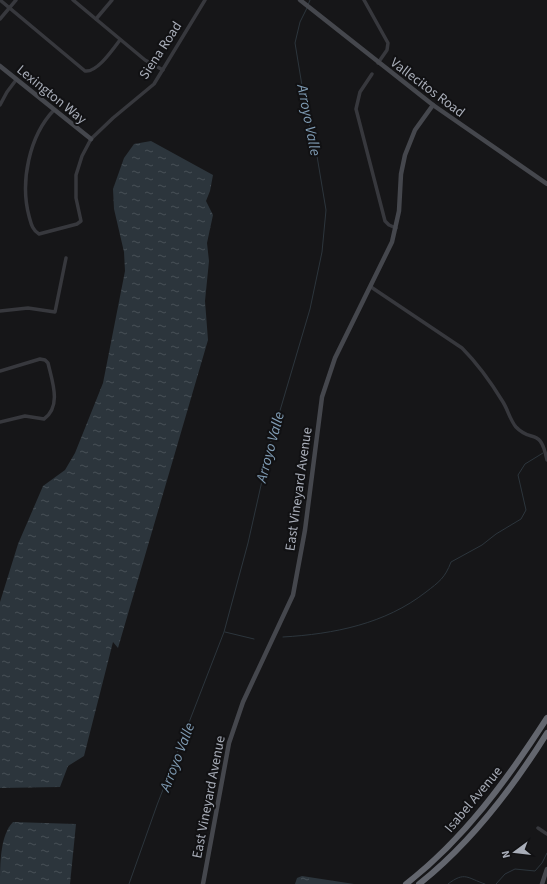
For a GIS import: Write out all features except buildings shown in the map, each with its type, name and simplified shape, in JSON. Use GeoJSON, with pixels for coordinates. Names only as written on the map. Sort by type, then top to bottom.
{"type":"FeatureCollection","features":[{"type":"Feature","properties":{"kind":"highway","name":"Isabel Avenue"},"geometry":{"type":"LineString","coordinates":[[406,884],[440,855],[490,801],[547,718]]}},
{"type":"Feature","properties":{"kind":"highway","name":"Isabel Avenue"},"geometry":{"type":"LineString","coordinates":[[419,884],[446,860],[496,806],[515,781],[547,733]]}},
{"type":"Feature","properties":{"kind":"street"},"geometry":{"type":"LineString","coordinates":[[0,0],[85,71],[91,71],[103,61],[120,40]]}},
{"type":"Feature","properties":{"kind":"street"},"geometry":{"type":"LineString","coordinates":[[0,19],[16,0]]}},
{"type":"Feature","properties":{"kind":"street"},"geometry":{"type":"LineString","coordinates":[[73,0],[145,60],[163,70]]}},
{"type":"Feature","properties":{"kind":"street"},"geometry":{"type":"LineString","coordinates":[[96,19],[112,0]]}},
{"type":"Feature","properties":{"kind":"street","name":"Siena Road"},"geometry":{"type":"LineString","coordinates":[[54,110],[43,123],[36,137],[28,169],[26,198],[31,222],[35,232],[43,234],[77,224],[81,221],[76,198],[76,175],[82,156],[91,139],[113,118],[154,84],[205,0]]}},
{"type":"Feature","properties":{"kind":"street","name":"Vallecitos Road"},"geometry":{"type":"LineString","coordinates":[[300,0],[433,105],[547,184]]}},
{"type":"Feature","properties":{"kind":"street"},"geometry":{"type":"LineString","coordinates":[[364,0],[388,43],[387,50],[378,63]]}},
{"type":"Feature","properties":{"kind":"street","name":"Lexington Way"},"geometry":{"type":"LineString","coordinates":[[0,66],[91,139]]}},
{"type":"Feature","properties":{"kind":"street"},"geometry":{"type":"LineString","coordinates":[[372,74],[360,92],[356,108],[385,221],[387,224],[396,228]]}},
{"type":"Feature","properties":{"kind":"street"},"geometry":{"type":"LineString","coordinates":[[0,105],[16,80]]}},
{"type":"Feature","properties":{"kind":"street","name":"East Vineyard Avenue"},"geometry":{"type":"LineString","coordinates":[[203,884],[228,743],[243,702],[293,595],[305,530],[322,398],[335,358],[392,242],[396,228],[405,155],[415,130],[433,105]]}},
{"type":"Feature","properties":{"kind":"street"},"geometry":{"type":"LineString","coordinates":[[0,311],[28,308],[55,312],[66,258]]}},
{"type":"Feature","properties":{"kind":"street"},"geometry":{"type":"LineString","coordinates":[[371,287],[462,348],[469,355],[503,401],[517,428],[539,438],[547,460]]}},
{"type":"Feature","properties":{"kind":"street"},"geometry":{"type":"LineString","coordinates":[[0,371],[40,359],[45,360],[48,363],[55,394],[53,409],[44,418],[25,416],[0,422]]}},
{"type":"Feature","properties":{"kind":"street"},"geometry":{"type":"LineString","coordinates":[[538,828],[547,834]]}},
{"type":"Feature","properties":{"kind":"street"},"geometry":{"type":"LineString","coordinates":[[542,884],[547,869]]}},
{"type":"Feature","properties":{"kind":"water"},"geometry":{"type":"Polygon","coordinates":[[[151,141],[213,175],[210,191],[206,201],[213,215],[207,243],[209,261],[205,301],[208,340],[118,648],[113,642],[84,756],[68,766],[60,787],[0,788],[0,602],[18,544],[43,486],[65,470],[75,453],[103,383],[125,271],[124,252],[114,209],[113,189],[124,158],[134,144],[151,141]]]}},
{"type":"Feature","properties":{"kind":"water"},"geometry":{"type":"Polygon","coordinates":[[[13,822],[76,824],[70,884],[0,884],[3,842],[5,834],[13,822]]]}},
{"type":"Feature","properties":{"kind":"water"},"geometry":{"type":"Polygon","coordinates":[[[302,876],[354,884],[295,884],[297,878],[302,876]]]}},
{"type":"Feature","properties":{"kind":"waterway","name":"Arroyo Valle"},"geometry":{"type":"LineString","coordinates":[[308,5],[310,0]]}},
{"type":"Feature","properties":{"kind":"waterway","name":"Arroyo Valle"},"geometry":{"type":"LineString","coordinates":[[129,884],[157,805],[224,632],[248,543],[271,441],[310,309],[322,252],[326,210],[317,156],[307,116],[295,43],[300,22],[307,8]]}},
{"type":"Feature","properties":{"kind":"waterway"},"geometry":{"type":"LineString","coordinates":[[283,637],[302,636],[340,630],[376,620],[394,612],[426,592],[441,579],[451,562],[482,545],[496,534],[521,519],[526,510],[518,475],[525,464],[543,453]]}},
{"type":"Feature","properties":{"kind":"waterway"},"geometry":{"type":"LineString","coordinates":[[225,632],[254,639]]}},
{"type":"Feature","properties":{"kind":"waterway"},"geometry":{"type":"LineString","coordinates":[[496,884],[505,874],[515,869],[535,871],[542,863],[547,853]]}},
{"type":"Feature","properties":{"kind":"waterway"},"geometry":{"type":"LineString","coordinates":[[448,884],[462,877],[470,878],[485,884]]}}]}
